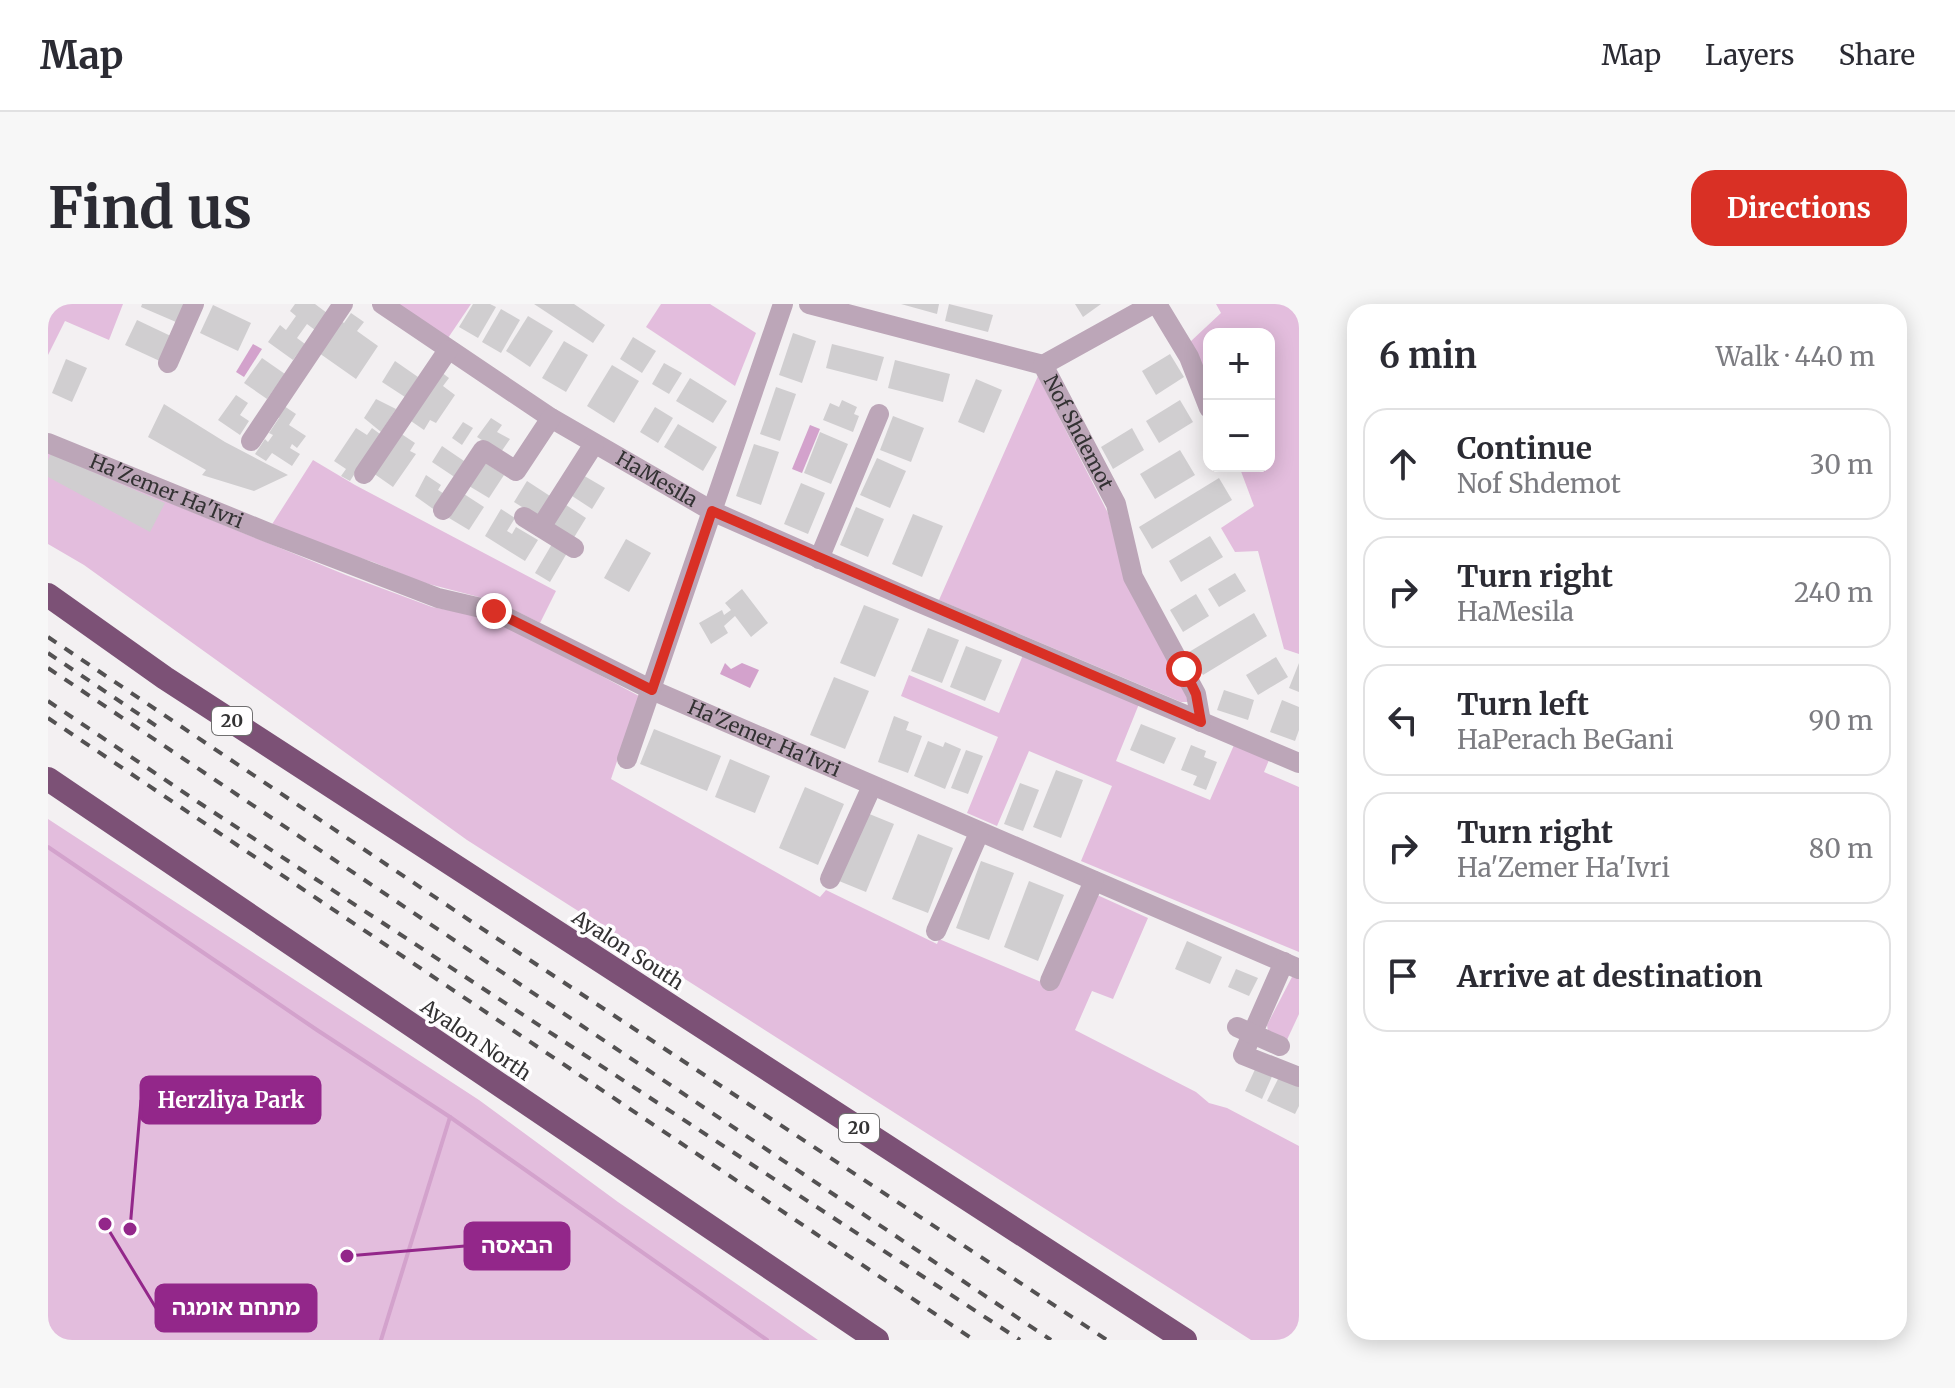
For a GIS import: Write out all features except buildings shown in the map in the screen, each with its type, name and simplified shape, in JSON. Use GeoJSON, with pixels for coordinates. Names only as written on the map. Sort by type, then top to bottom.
{"type":"FeatureCollection","features":[{"type":"Feature","properties":{"kind":"highway","name":"Ayalon South"},"geometry":{"type":"LineString","coordinates":[[48,595],[165,678],[1185,1340]]}},
{"type":"Feature","properties":{"kind":"highway","name":"Ayalon North"},"geometry":{"type":"LineString","coordinates":[[48,779],[877,1340]]}},
{"type":"Feature","properties":{"kind":"street"},"geometry":{"type":"LineString","coordinates":[[168,363],[194,304]]}},
{"type":"Feature","properties":{"kind":"street"},"geometry":{"type":"LineString","coordinates":[[251,441],[343,304]]}},
{"type":"Feature","properties":{"kind":"street"},"geometry":{"type":"LineString","coordinates":[[627,759],[783,304]]}},
{"type":"Feature","properties":{"kind":"street","name":"Nof Shdemot"},"geometry":{"type":"LineString","coordinates":[[809,304],[1043,365],[1116,504],[1133,577],[1196,694],[1201,722]]}},
{"type":"Feature","properties":{"kind":"street"},"geometry":{"type":"LineString","coordinates":[[1043,365],[1155,304],[1189,357],[1206,400]]}},
{"type":"Feature","properties":{"kind":"street","name":"HaMesila"},"geometry":{"type":"LineString","coordinates":[[385,305],[551,418],[712,511],[1299,763]]}},
{"type":"Feature","properties":{"kind":"street"},"geometry":{"type":"LineString","coordinates":[[364,474],[448,350]]}},
{"type":"Feature","properties":{"kind":"street"},"geometry":{"type":"LineString","coordinates":[[819,559],[879,414]]}},
{"type":"Feature","properties":{"kind":"street"},"geometry":{"type":"LineString","coordinates":[[443,510],[483,450],[516,471],[551,418]]}},
{"type":"Feature","properties":{"kind":"street","name":"Ha'Zemer Ha'Ivri"},"geometry":{"type":"LineString","coordinates":[[48,443],[438,598],[494,611],[652,690],[1292,966]]}},
{"type":"Feature","properties":{"kind":"street"},"geometry":{"type":"LineString","coordinates":[[574,548],[532,522],[594,444]]}},
{"type":"Feature","properties":{"kind":"street"},"geometry":{"type":"LineString","coordinates":[[830,879],[872,786]]}},
{"type":"Feature","properties":{"kind":"street"},"geometry":{"type":"LineString","coordinates":[[936,931],[979,833]]}},
{"type":"Feature","properties":{"kind":"street"},"geometry":{"type":"LineString","coordinates":[[1050,981],[1094,881]]}},
{"type":"Feature","properties":{"kind":"street"},"geometry":{"type":"LineString","coordinates":[[1292,966],[1245,1030],[1243,1055],[1299,1077]]}},
{"type":"Feature","properties":{"kind":"street"},"geometry":{"type":"LineString","coordinates":[[1245,1030],[1280,1046]]}},
{"type":"Feature","properties":{"kind":"shaded area"},"geometry":{"type":"Polygon","coordinates":[[[48,304],[123,304],[109,340],[65,321],[48,355],[48,304]]]}},
{"type":"Feature","properties":{"kind":"shaded area"},"geometry":{"type":"Polygon","coordinates":[[[396,304],[471,304],[446,341],[396,304]]]}},
{"type":"Feature","properties":{"kind":"shaded area"},"geometry":{"type":"Polygon","coordinates":[[[661,304],[710,304],[756,333],[735,386],[646,327],[661,304]]]}},
{"type":"Feature","properties":{"kind":"shaded area"},"geometry":{"type":"Polygon","coordinates":[[[1216,304],[1299,304],[1299,654],[1284,649],[1258,551],[1235,552],[1221,528],[1254,506],[1241,472],[1275,472],[1275,328],[1205,328],[1221,313],[1216,304]]]}},
{"type":"Feature","properties":{"kind":"shaded area"},"geometry":{"type":"Polygon","coordinates":[[[1203,330],[1203,375],[1190,342],[1203,330]]]}},
{"type":"Feature","properties":{"kind":"shaded area"},"geometry":{"type":"Polygon","coordinates":[[[253,344],[262,349],[244,377],[236,372],[253,344]]]}},
{"type":"Feature","properties":{"kind":"shaded area"},"geometry":{"type":"Polygon","coordinates":[[[1038,376],[1108,513],[1126,580],[1181,673],[1188,702],[1181,702],[939,600],[1038,376]]]}},
{"type":"Feature","properties":{"kind":"shaded area"},"geometry":{"type":"Polygon","coordinates":[[[810,425],[820,429],[802,473],[792,469],[810,425]]]}},
{"type":"Feature","properties":{"kind":"shaded area"},"geometry":{"type":"Polygon","coordinates":[[[48,453],[346,575],[432,607],[475,615],[508,626],[639,696],[611,779],[820,897],[826,890],[937,944],[939,939],[1053,987],[1095,894],[1148,918],[1113,999],[1092,991],[1075,1030],[1196,1092],[1209,1103],[1227,1108],[1299,1146],[1299,1340],[1251,1340],[467,840],[84,565],[48,544],[48,453]]]}},
{"type":"Feature","properties":{"kind":"shaded area"},"geometry":{"type":"Polygon","coordinates":[[[313,460],[556,591],[540,623],[498,602],[421,582],[373,562],[269,529],[313,460]]]}},
{"type":"Feature","properties":{"kind":"shaded area"},"geometry":{"type":"Polygon","coordinates":[[[1023,655],[1139,704],[1116,761],[1210,800],[1234,745],[1269,760],[1264,772],[1299,787],[1299,952],[1081,861],[1112,786],[1029,751],[997,826],[967,813],[998,737],[901,696],[909,675],[999,713],[1023,655]]]}},
{"type":"Feature","properties":{"kind":"shaded area"},"geometry":{"type":"Polygon","coordinates":[[[725,663],[731,669],[742,663],[759,670],[750,688],[720,674],[725,663]]]}},
{"type":"Feature","properties":{"kind":"shaded area"},"geometry":{"type":"Polygon","coordinates":[[[48,819],[479,1100],[618,1202],[818,1340],[48,1340],[48,819]]]}},
{"type":"Feature","properties":{"kind":"shaded area"},"geometry":{"type":"Polygon","coordinates":[[[1293,975],[1299,975],[1299,1014],[1286,1042],[1268,1031],[1267,1025],[1293,975]]]}},
{"type":"Feature","properties":{"kind":"waterway"},"geometry":{"type":"LineString","coordinates":[[48,847],[450,1117],[767,1340]]}},
{"type":"Feature","properties":{"kind":"waterway"},"geometry":{"type":"LineString","coordinates":[[381,1340],[450,1117]]}},
{"type":"Feature","properties":{"kind":"railway"},"geometry":{"type":"LineString","coordinates":[[48,637],[472,922],[1107,1340]]}},
{"type":"Feature","properties":{"kind":"railway"},"geometry":{"type":"LineString","coordinates":[[48,653],[158,727]]}},
{"type":"Feature","properties":{"kind":"railway"},"geometry":{"type":"LineString","coordinates":[[48,668],[1051,1340]]}},
{"type":"Feature","properties":{"kind":"railway"},"geometry":{"type":"LineString","coordinates":[[48,701],[1020,1340]]}},
{"type":"Feature","properties":{"kind":"railway"},"geometry":{"type":"LineString","coordinates":[[48,718],[974,1340]]}},
{"type":"Feature","properties":{"kind":"place","name":"מתחם אומגה"},"geometry":{"type":"Point","coordinates":[105,1224]}},
{"type":"Feature","properties":{"kind":"place","name":"Herzliya Park"},"geometry":{"type":"Point","coordinates":[130,1229]}},
{"type":"Feature","properties":{"kind":"place","name":"הבאסה"},"geometry":{"type":"Point","coordinates":[347,1256]}},
{"type":"Feature","properties":{"kind":"route"},"geometry":{"type":"LineString","coordinates":[[494,611],[652,690],[712,511],[1201,722],[1196,694],[1184,669]]}}]}
